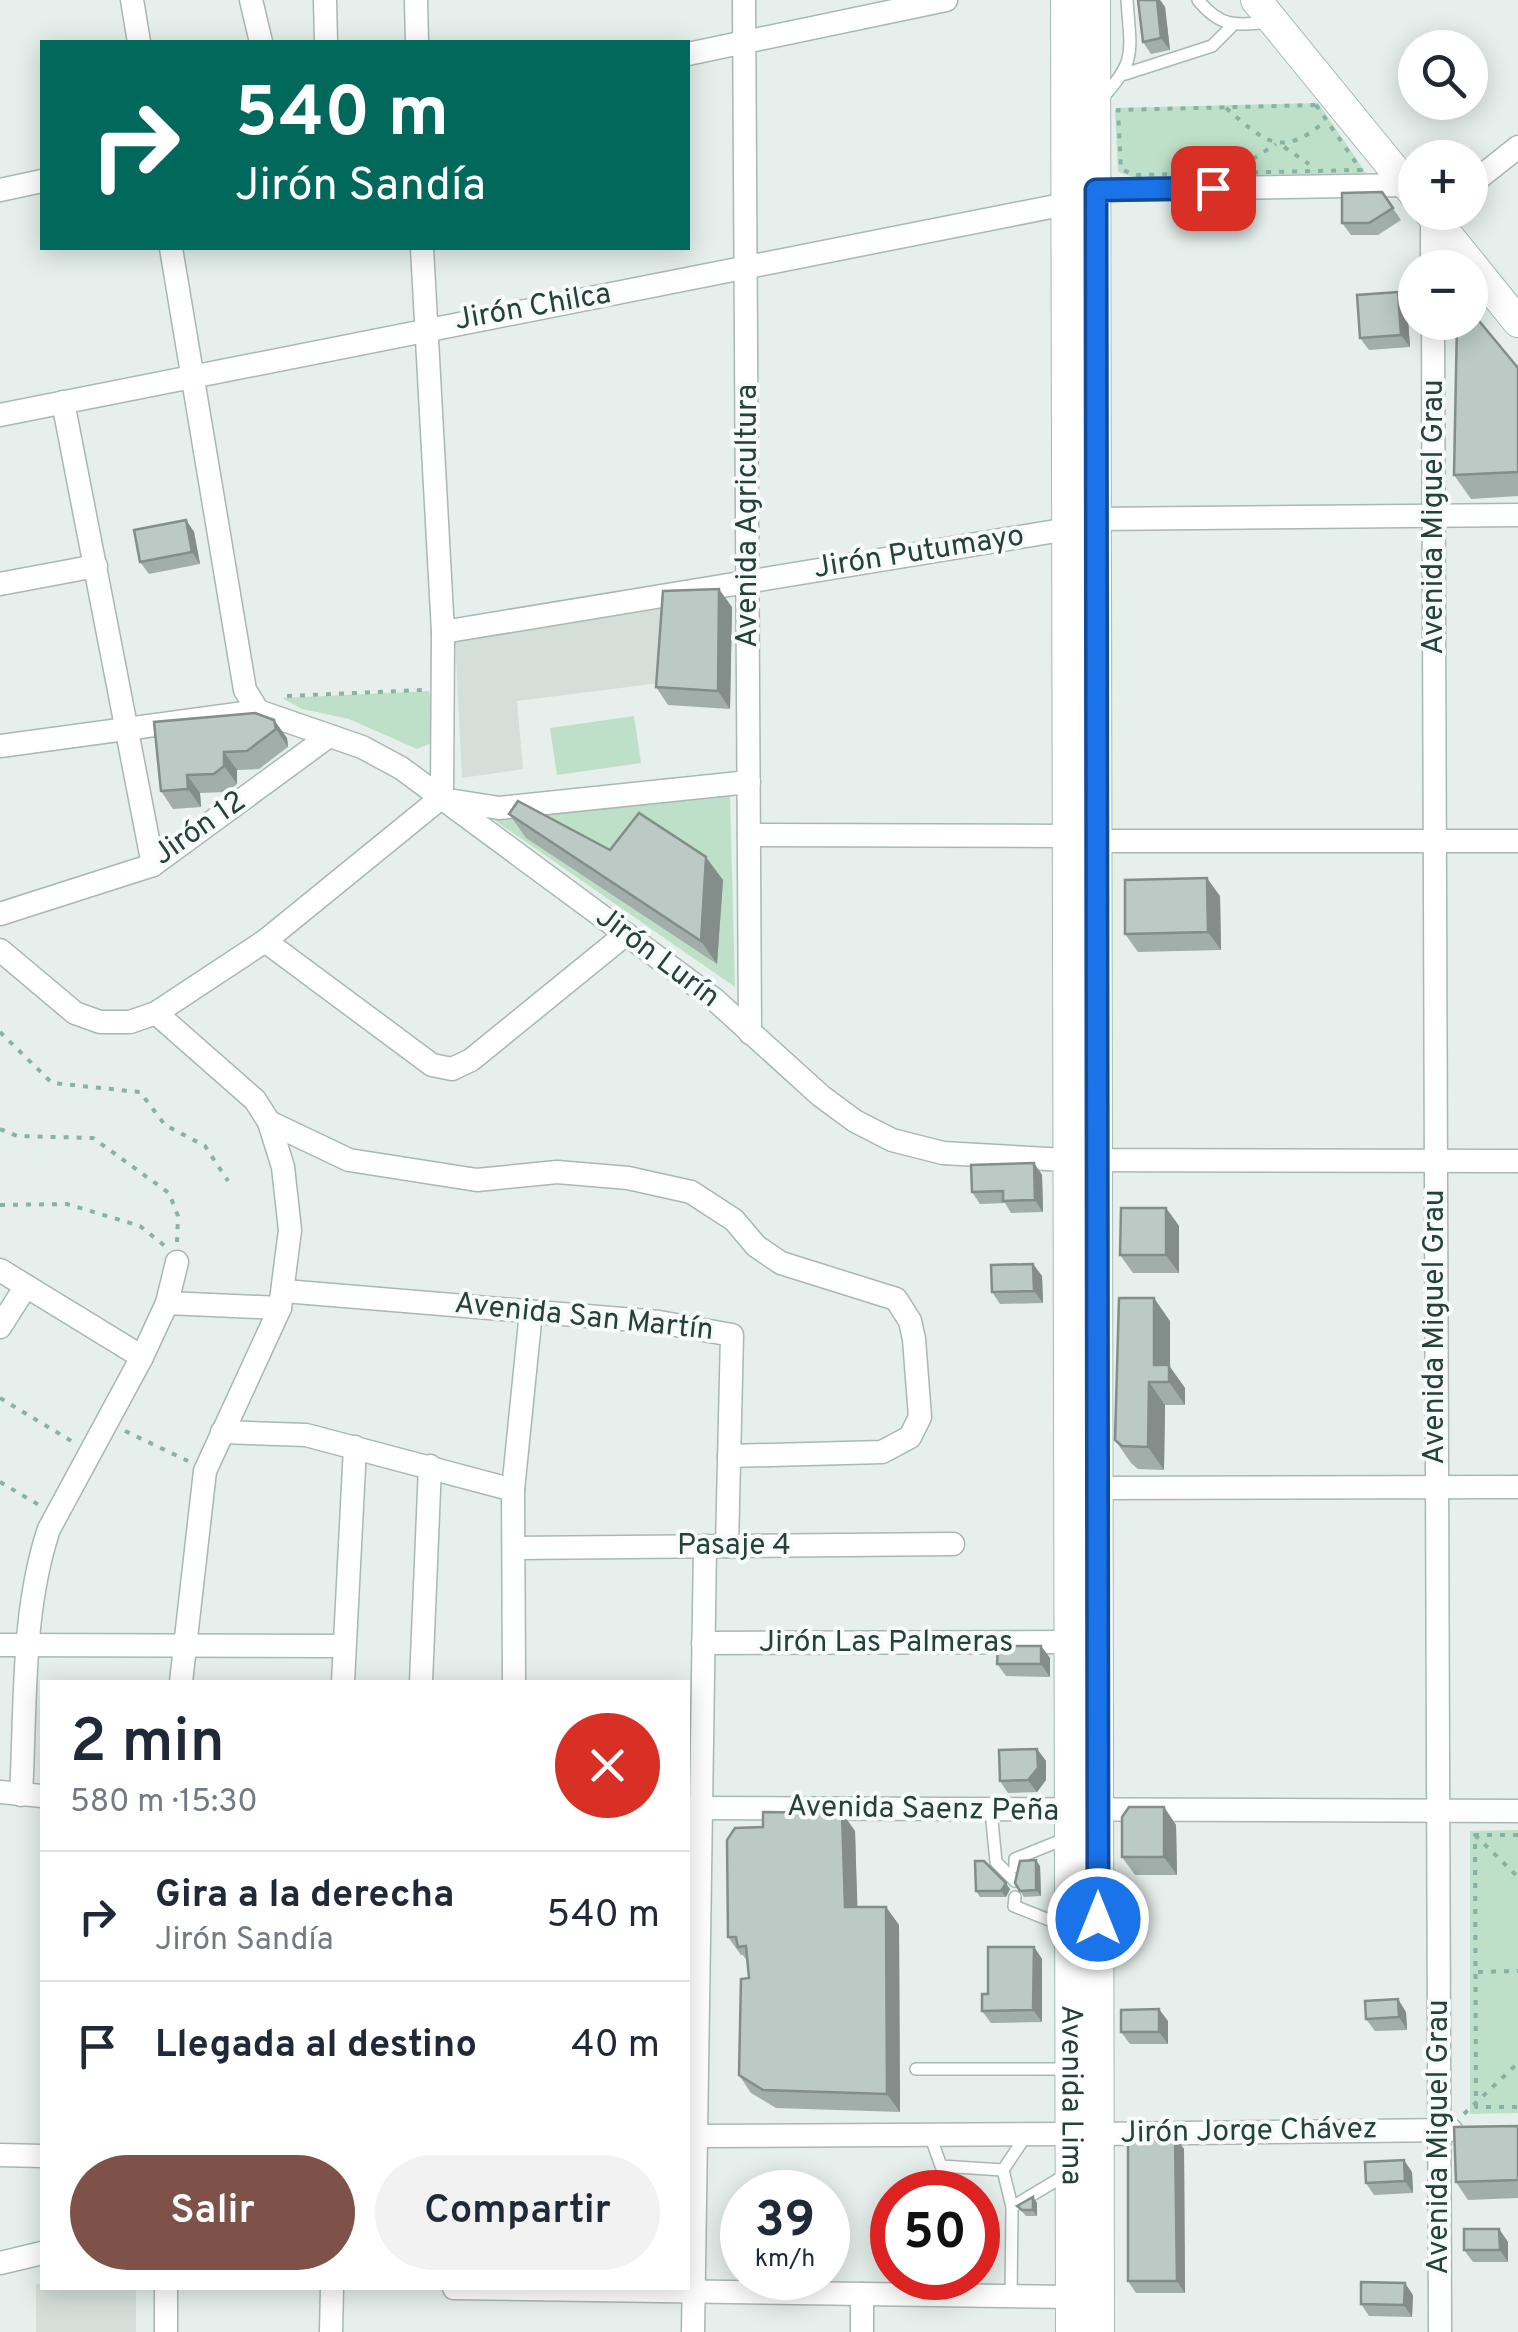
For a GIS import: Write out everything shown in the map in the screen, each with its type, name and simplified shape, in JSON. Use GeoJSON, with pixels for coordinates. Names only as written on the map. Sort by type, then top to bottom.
{"type":"FeatureCollection","features":[{"type":"Feature","properties":{"kind":"main road","name":"Avenida Lima"},"geometry":{"type":"LineString","coordinates":[[1066,0],[1066,204],[1082,524]]}},
{"type":"Feature","properties":{"kind":"main road","name":"Avenida Lima"},"geometry":{"type":"LineString","coordinates":[[1095,0],[1096,190],[1082,524],[1081,1161],[1068,1642],[1078,1820],[1085,2134],[1099,2332]]}},
{"type":"Feature","properties":{"kind":"main road"},"geometry":{"type":"LineString","coordinates":[[1265,11],[1398,172]]}},
{"type":"Feature","properties":{"kind":"main road"},"geometry":{"type":"LineString","coordinates":[[1445,230],[1518,322]]}},
{"type":"Feature","properties":{"kind":"main road","name":"Avenida Lima"},"geometry":{"type":"LineString","coordinates":[[1071,2332],[1070,2172],[1085,2134],[1070,2069],[1070,1928],[1098,1488],[1081,1161]]}},
{"type":"Feature","properties":{"kind":"street"},"geometry":{"type":"LineString","coordinates":[[132,0],[139,40]]}},
{"type":"Feature","properties":{"kind":"street"},"geometry":{"type":"LineString","coordinates":[[252,0],[261,40]]}},
{"type":"Feature","properties":{"kind":"street"},"geometry":{"type":"LineString","coordinates":[[325,0],[326,40]]}},
{"type":"Feature","properties":{"kind":"street"},"geometry":{"type":"LineString","coordinates":[[416,0],[417,40]]}},
{"type":"Feature","properties":{"kind":"street","name":"Avenida Agricultura"},"geometry":{"type":"LineString","coordinates":[[744,0],[750,1032]]}},
{"type":"Feature","properties":{"kind":"street"},"geometry":{"type":"LineString","coordinates":[[690,54],[946,0]]}},
{"type":"Feature","properties":{"kind":"street"},"geometry":{"type":"LineString","coordinates":[[1488,171],[1518,147]]}},
{"type":"Feature","properties":{"kind":"street"},"geometry":{"type":"LineString","coordinates":[[0,190],[40,181]]}},
{"type":"Feature","properties":{"kind":"street"},"geometry":{"type":"LineString","coordinates":[[1096,190],[1398,203]]}},
{"type":"Feature","properties":{"kind":"street","name":"Jirón Chilca"},"geometry":{"type":"LineString","coordinates":[[0,415],[423,328],[746,269],[1066,204]]}},
{"type":"Feature","properties":{"kind":"street"},"geometry":{"type":"LineString","coordinates":[[0,746],[258,711],[245,690],[172,250]]}},
{"type":"Feature","properties":{"kind":"street"},"geometry":{"type":"LineString","coordinates":[[0,950],[75,1013],[100,1022],[130,1022],[156,1013],[265,941],[442,797],[444,632],[423,328],[422,250]]}},
{"type":"Feature","properties":{"kind":"street","name":"Avenida Miguel Grau"},"geometry":{"type":"LineString","coordinates":[[1433,340],[1440,2332]]}},
{"type":"Feature","properties":{"kind":"street"},"geometry":{"type":"LineString","coordinates":[[63,402],[152,865]]}},
{"type":"Feature","properties":{"kind":"street","name":"Jirón Putumayo"},"geometry":{"type":"LineString","coordinates":[[444,632],[1082,524],[1518,515]]}},
{"type":"Feature","properties":{"kind":"street"},"geometry":{"type":"LineString","coordinates":[[0,584],[96,566]]}},
{"type":"Feature","properties":{"kind":"street","name":"Jirón Lurín"},"geometry":{"type":"LineString","coordinates":[[258,711],[329,736],[401,768],[714,999],[855,1122],[892,1140],[943,1153],[1081,1161],[1518,1161]]}},
{"type":"Feature","properties":{"kind":"street","name":"Jirón 12"},"geometry":{"type":"LineString","coordinates":[[0,914],[152,865],[329,736]]}},
{"type":"Feature","properties":{"kind":"street"},"geometry":{"type":"LineString","coordinates":[[442,797],[474,807],[499,808],[749,782]]}},
{"type":"Feature","properties":{"kind":"street"},"geometry":{"type":"LineString","coordinates":[[749,835],[1518,841]]}},
{"type":"Feature","properties":{"kind":"street"},"geometry":{"type":"LineString","coordinates":[[265,941],[401,1044],[432,1065],[452,1069],[470,1060],[626,934]]}},
{"type":"Feature","properties":{"kind":"street"},"geometry":{"type":"LineString","coordinates":[[156,1013],[255,1100],[269,1122],[284,1167],[290,1230],[282,1300],[206,1469],[182,1680]]}},
{"type":"Feature","properties":{"kind":"street"},"geometry":{"type":"LineString","coordinates":[[269,1122],[349,1160],[476,1180],[556,1172],[628,1178],[691,1192],[734,1220],[756,1246],[781,1264],[896,1299],[910,1321],[914,1339],[920,1417],[910,1437],[882,1452],[729,1456]]}},
{"type":"Feature","properties":{"kind":"street"},"geometry":{"type":"LineString","coordinates":[[21,1794],[29,1645],[39,1556],[56,1516],[142,1356],[166,1303],[177,1262]]}},
{"type":"Feature","properties":{"kind":"street"},"geometry":{"type":"LineString","coordinates":[[0,1270],[142,1356]]}},
{"type":"Feature","properties":{"kind":"street"},"geometry":{"type":"LineString","coordinates":[[0,1327],[26,1286]]}},
{"type":"Feature","properties":{"kind":"street","name":"Avenida San Martín"},"geometry":{"type":"LineString","coordinates":[[166,1303],[282,1300],[531,1312],[658,1322],[732,1334],[729,1456],[702,1643],[694,1808],[696,2136],[692,2332]]}},
{"type":"Feature","properties":{"kind":"street"},"geometry":{"type":"LineString","coordinates":[[514,1680],[513,1490],[531,1312]]}},
{"type":"Feature","properties":{"kind":"street"},"geometry":{"type":"LineString","coordinates":[[222,1432],[264,1430],[355,1446],[513,1490]]}},
{"type":"Feature","properties":{"kind":"street"},"geometry":{"type":"LineString","coordinates":[[343,1680],[355,1446]]}},
{"type":"Feature","properties":{"kind":"street"},"geometry":{"type":"LineString","coordinates":[[420,1680],[430,1466]]}},
{"type":"Feature","properties":{"kind":"street"},"geometry":{"type":"LineString","coordinates":[[1098,1488],[1518,1487]]}},
{"type":"Feature","properties":{"kind":"street","name":"Pasaje 4"},"geometry":{"type":"LineString","coordinates":[[515,1548],[953,1544]]}},
{"type":"Feature","properties":{"kind":"street","name":"Jirón Las Palmeras"},"geometry":{"type":"LineString","coordinates":[[702,1643],[1068,1642]]}},
{"type":"Feature","properties":{"kind":"street"},"geometry":{"type":"LineString","coordinates":[[0,1645],[344,1646]]}},
{"type":"Feature","properties":{"kind":"street","name":"Avenida Saenz Peña"},"geometry":{"type":"LineString","coordinates":[[694,1808],[992,1811],[1078,1820],[1518,1811]]}},
{"type":"Feature","properties":{"kind":"street","name":"Jirón Jorge Chávez"},"geometry":{"type":"LineString","coordinates":[[696,2136],[1439,2130],[1477,2118]]}},
{"type":"Feature","properties":{"kind":"street"},"geometry":{"type":"LineString","coordinates":[[0,2155],[40,2156]]}},
{"type":"Feature","properties":{"kind":"street"},"geometry":{"type":"LineString","coordinates":[[0,2263],[40,2253]]}},
{"type":"Feature","properties":{"kind":"street"},"geometry":{"type":"LineString","coordinates":[[166,2290],[166,2332]]}},
{"type":"Feature","properties":{"kind":"street"},"geometry":{"type":"LineString","coordinates":[[331,2332],[332,2290]]}},
{"type":"Feature","properties":{"kind":"street"},"geometry":{"type":"LineString","coordinates":[[633,2290],[1071,2297]]}},
{"type":"Feature","properties":{"kind":"street"},"geometry":{"type":"LineString","coordinates":[[862,2294],[862,2332]]}},
{"type":"Feature","properties":{"kind":"lane"},"geometry":{"type":"LineString","coordinates":[[1096,105],[1125,74],[1130,55],[1126,0]]}},
{"type":"Feature","properties":{"kind":"lane"},"geometry":{"type":"LineString","coordinates":[[1198,0],[1212,18],[1230,26]]}},
{"type":"Feature","properties":{"kind":"lane"},"geometry":{"type":"LineString","coordinates":[[1125,74],[1212,46],[1230,26],[1265,11]]}},
{"type":"Feature","properties":{"kind":"lane"},"geometry":{"type":"LineString","coordinates":[[992,1811],[996,1862],[1015,1881]]}},
{"type":"Feature","properties":{"kind":"lane"},"geometry":{"type":"LineString","coordinates":[[1015,1867],[1015,1859],[1078,1820]]}},
{"type":"Feature","properties":{"kind":"lane"},"geometry":{"type":"LineString","coordinates":[[1015,1897],[1014,1906],[1070,1928]]}},
{"type":"Feature","properties":{"kind":"lane"},"geometry":{"type":"LineString","coordinates":[[916,2069],[1070,2069]]}},
{"type":"Feature","properties":{"kind":"lane"},"geometry":{"type":"LineString","coordinates":[[1011,2296],[1012,2208],[1004,2170],[1027,2134]]}},
{"type":"Feature","properties":{"kind":"lane"},"geometry":{"type":"LineString","coordinates":[[930,2135],[941,2166],[1004,2170]]}},
{"type":"Feature","properties":{"kind":"lane"},"geometry":{"type":"LineString","coordinates":[[1012,2208],[1070,2172]]}},
{"type":"Feature","properties":{"kind":"path"},"geometry":{"type":"LineString","coordinates":[[1316,106],[1361,170],[1134,175],[1121,170],[1118,110],[1225,108],[1316,106]]}},
{"type":"Feature","properties":{"kind":"path"},"geometry":{"type":"LineString","coordinates":[[1225,108],[1313,171]]}},
{"type":"Feature","properties":{"kind":"path"},"geometry":{"type":"LineString","coordinates":[[1235,173],[1277,143],[1304,140],[1327,120]]}},
{"type":"Feature","properties":{"kind":"path"},"geometry":{"type":"LineString","coordinates":[[277,697],[446,689]]}},
{"type":"Feature","properties":{"kind":"path"},"geometry":{"type":"LineString","coordinates":[[0,1032],[52,1083],[140,1092],[164,1125],[205,1146],[228,1181]]}},
{"type":"Feature","properties":{"kind":"path"},"geometry":{"type":"LineString","coordinates":[[0,1129],[16,1136],[93,1138],[160,1185],[178,1216],[177,1262]]}},
{"type":"Feature","properties":{"kind":"path"},"geometry":{"type":"LineString","coordinates":[[0,1206],[67,1204],[140,1226],[155,1234],[177,1262]]}},
{"type":"Feature","properties":{"kind":"path"},"geometry":{"type":"LineString","coordinates":[[0,1398],[90,1452]]}},
{"type":"Feature","properties":{"kind":"path"},"geometry":{"type":"LineString","coordinates":[[106,1422],[206,1469]]}},
{"type":"Feature","properties":{"kind":"path"},"geometry":{"type":"LineString","coordinates":[[0,1482],[56,1516]]}},
{"type":"Feature","properties":{"kind":"path"},"geometry":{"type":"LineString","coordinates":[[1438,1811],[1475,1836],[1518,1877]]}},
{"type":"Feature","properties":{"kind":"path"},"geometry":{"type":"LineString","coordinates":[[1475,1836],[1518,1835]]}},
{"type":"Feature","properties":{"kind":"path"},"geometry":{"type":"LineString","coordinates":[[1475,1836],[1477,2118]]}},
{"type":"Feature","properties":{"kind":"path"},"geometry":{"type":"LineString","coordinates":[[1476,1972],[1518,1971]]}},
{"type":"Feature","properties":{"kind":"path"},"geometry":{"type":"LineString","coordinates":[[1477,2118],[1518,2063]]}},
{"type":"Feature","properties":{"kind":"path"},"geometry":{"type":"LineString","coordinates":[[1439,2130],[1518,2106]]}},
{"type":"Feature","properties":{"kind":"shaded area"},"geometry":{"type":"Polygon","coordinates":[[[671,607],[668,682],[517,701],[523,769],[462,778],[455,640],[671,607]]]}},
{"type":"Feature","properties":{"kind":"shaded area"},"geometry":{"type":"Polygon","coordinates":[[[36,2284],[40,2284],[40,2290],[136,2290],[136,2332],[36,2332],[36,2284]]]}},
{"type":"Feature","properties":{"kind":"green space"},"geometry":{"type":"Polygon","coordinates":[[[1318,103],[1366,173],[1133,177],[1118,172],[1115,108],[1318,103]]]}},
{"type":"Feature","properties":{"kind":"green space"},"geometry":{"type":"Polygon","coordinates":[[[429,691],[435,736],[432,743],[417,749],[349,719],[302,709],[282,698],[429,691]]]}},
{"type":"Feature","properties":{"kind":"green space"},"geometry":{"type":"Polygon","coordinates":[[[634,716],[641,763],[557,775],[550,728],[634,716]]]}},
{"type":"Feature","properties":{"kind":"green space"},"geometry":{"type":"Polygon","coordinates":[[[730,795],[735,987],[487,815],[730,795]]]}},
{"type":"Feature","properties":{"kind":"green space"},"geometry":{"type":"Polygon","coordinates":[[[1518,1830],[1518,2113],[1470,2114],[1470,1831],[1518,1830]]]}},
{"type":"Feature","properties":{"kind":"building"},"geometry":{"type":"Polygon","coordinates":[[[1138,0],[1157,0],[1161,38],[1143,42],[1138,0]]]}},
{"type":"Feature","properties":{"kind":"building"},"geometry":{"type":"Polygon","coordinates":[[[1382,192],[1393,208],[1369,223],[1342,223],[1342,193],[1382,192]]]}},
{"type":"Feature","properties":{"kind":"building"},"geometry":{"type":"Polygon","coordinates":[[[1398,292],[1398,335],[1360,338],[1357,295],[1398,292]]]}},
{"type":"Feature","properties":{"kind":"building"},"geometry":{"type":"Polygon","coordinates":[[[1488,332],[1518,368],[1518,472],[1454,475],[1457,340],[1488,340],[1488,332]]]}},
{"type":"Feature","properties":{"kind":"building"},"geometry":{"type":"Polygon","coordinates":[[[186,520],[192,552],[140,562],[134,530],[186,520]]]}},
{"type":"Feature","properties":{"kind":"building"},"geometry":{"type":"Polygon","coordinates":[[[719,589],[718,691],[656,687],[663,591],[719,589]]]}},
{"type":"Feature","properties":{"kind":"building"},"geometry":{"type":"Polygon","coordinates":[[[255,713],[274,720],[276,729],[247,751],[224,752],[224,766],[214,774],[187,775],[188,789],[161,791],[154,722],[255,713]]]}},
{"type":"Feature","properties":{"kind":"building"},"geometry":{"type":"Polygon","coordinates":[[[518,801],[610,850],[639,813],[706,857],[701,941],[509,814],[518,801]]]}},
{"type":"Feature","properties":{"kind":"building"},"geometry":{"type":"Polygon","coordinates":[[[1207,878],[1208,932],[1125,934],[1125,880],[1207,878]]]}},
{"type":"Feature","properties":{"kind":"building"},"geometry":{"type":"Polygon","coordinates":[[[1034,1163],[1035,1200],[1003,1201],[1003,1191],[972,1192],[971,1165],[1034,1163]]]}},
{"type":"Feature","properties":{"kind":"building"},"geometry":{"type":"Polygon","coordinates":[[[1121,1208],[1166,1208],[1166,1255],[1120,1255],[1121,1208]]]}},
{"type":"Feature","properties":{"kind":"building"},"geometry":{"type":"Polygon","coordinates":[[[1033,1264],[1034,1291],[992,1292],[991,1265],[1033,1264]]]}},
{"type":"Feature","properties":{"kind":"building"},"geometry":{"type":"Polygon","coordinates":[[[1119,1298],[1154,1298],[1154,1365],[1169,1365],[1169,1382],[1149,1382],[1148,1447],[1122,1446],[1115,1440],[1119,1298]]]}},
{"type":"Feature","properties":{"kind":"building"},"geometry":{"type":"Polygon","coordinates":[[[998,1646],[1041,1646],[1041,1664],[997,1664],[998,1646]]]}},
{"type":"Feature","properties":{"kind":"building"},"geometry":{"type":"Polygon","coordinates":[[[1037,1749],[1038,1768],[1028,1780],[1000,1781],[999,1750],[1037,1749]]]}},
{"type":"Feature","properties":{"kind":"building"},"geometry":{"type":"Polygon","coordinates":[[[1129,1807],[1164,1807],[1164,1857],[1122,1857],[1122,1817],[1129,1807]]]}},
{"type":"Feature","properties":{"kind":"building"},"geometry":{"type":"Polygon","coordinates":[[[763,1812],[842,1813],[845,1907],[886,1907],[887,2094],[763,2090],[739,2075],[741,1979],[749,1978],[746,1946],[738,1947],[736,1937],[728,1937],[727,1840],[735,1828],[763,1827],[763,1812]]]}},
{"type":"Feature","properties":{"kind":"building"},"geometry":{"type":"Polygon","coordinates":[[[1036,1860],[1036,1890],[1020,1891],[1015,1883],[1020,1861],[1036,1860]]]}},
{"type":"Feature","properties":{"kind":"building"},"geometry":{"type":"Polygon","coordinates":[[[975,1861],[984,1861],[1006,1883],[1001,1891],[976,1891],[975,1861]]]}},
{"type":"Feature","properties":{"kind":"building"},"geometry":{"type":"Polygon","coordinates":[[[988,1947],[1034,1947],[1033,2010],[982,2011],[982,1994],[988,1994],[988,1947]]]}},
{"type":"Feature","properties":{"kind":"building"},"geometry":{"type":"Polygon","coordinates":[[[1398,1999],[1399,2017],[1366,2019],[1365,2001],[1398,1999]]]}},
{"type":"Feature","properties":{"kind":"building"},"geometry":{"type":"Polygon","coordinates":[[[1159,2009],[1159,2032],[1121,2032],[1121,2010],[1159,2009]]]}},
{"type":"Feature","properties":{"kind":"building"},"geometry":{"type":"Polygon","coordinates":[[[1518,2126],[1518,2180],[1456,2182],[1454,2127],[1518,2126]]]}},
{"type":"Feature","properties":{"kind":"building"},"geometry":{"type":"Polygon","coordinates":[[[1128,2137],[1175,2137],[1177,2281],[1128,2281],[1128,2137]]]}},
{"type":"Feature","properties":{"kind":"building"},"geometry":{"type":"Polygon","coordinates":[[[1404,2160],[1405,2181],[1366,2183],[1365,2162],[1404,2160]]]}},
{"type":"Feature","properties":{"kind":"building"},"geometry":{"type":"Polygon","coordinates":[[[1033,2197],[1033,2210],[1017,2206],[1033,2197]]]}},
{"type":"Feature","properties":{"kind":"building"},"geometry":{"type":"Polygon","coordinates":[[[1464,2229],[1499,2229],[1500,2250],[1464,2250],[1464,2229]]]}},
{"type":"Feature","properties":{"kind":"building"},"geometry":{"type":"Polygon","coordinates":[[[1361,2282],[1405,2283],[1404,2305],[1361,2304],[1361,2282]]]}},
{"type":"Feature","properties":{"kind":"route"},"geometry":{"type":"LineString","coordinates":[[1098,1919],[1096,190],[1213,188]]}}]}
